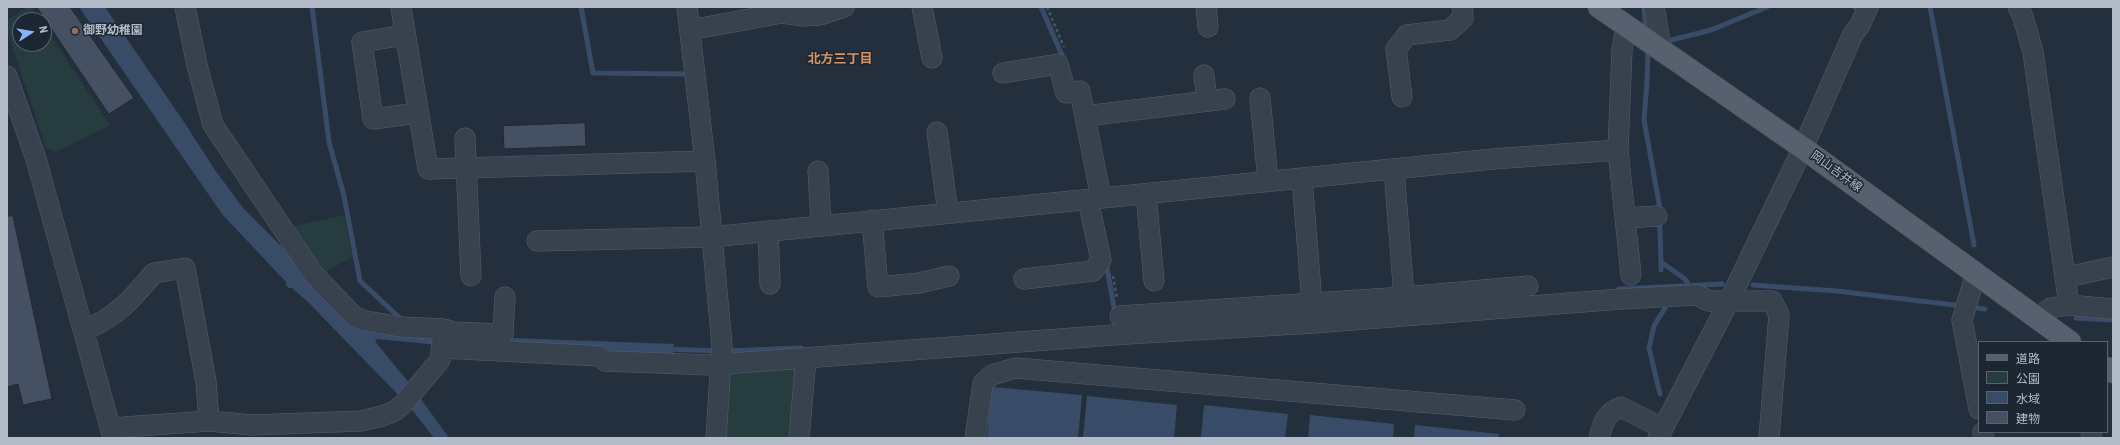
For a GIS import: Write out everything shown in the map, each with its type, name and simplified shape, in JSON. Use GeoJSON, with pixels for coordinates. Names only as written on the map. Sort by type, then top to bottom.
{"type":"FeatureCollection","features":[{"type":"Feature","properties":{"kind":"main road","name":"岡山吉井線"},"geometry":{"type":"LineString","coordinates":[[1599,7],[1632,31],[1660,46],[2069,341]]}},
{"type":"Feature","properties":{"kind":"street"},"geometry":{"type":"LineString","coordinates":[[186,7],[197,65],[213,125],[314,275],[355,317],[443,339],[599,356],[605,361],[710,365],[722,355],[806,358],[1164,323],[1312,304],[1528,286]]}},
{"type":"Feature","properties":{"kind":"street"},"geometry":{"type":"LineString","coordinates":[[687,7],[707,237],[722,355],[716,438]]}},
{"type":"Feature","properties":{"kind":"street"},"geometry":{"type":"LineString","coordinates":[[690,30],[782,13],[804,16],[819,11],[844,7]]}},
{"type":"Feature","properties":{"kind":"street"},"geometry":{"type":"LineString","coordinates":[[922,7],[932,58]]}},
{"type":"Feature","properties":{"kind":"street"},"geometry":{"type":"LineString","coordinates":[[1206,7],[1208,27]]}},
{"type":"Feature","properties":{"kind":"street"},"geometry":{"type":"LineString","coordinates":[[1402,97],[1396,49],[1407,35],[1450,30],[1464,18],[1462,7]]}},
{"type":"Feature","properties":{"kind":"street"},"geometry":{"type":"LineString","coordinates":[[1654,7],[1660,46]]}},
{"type":"Feature","properties":{"kind":"street"},"geometry":{"type":"LineString","coordinates":[[2018,7],[2023,17],[2033,52],[2067,277],[2069,305]]}},
{"type":"Feature","properties":{"kind":"street"},"geometry":{"type":"LineString","coordinates":[[401,8],[428,169],[700,161]]}},
{"type":"Feature","properties":{"kind":"street"},"geometry":{"type":"LineString","coordinates":[[1599,438],[1603,424],[1610,411],[1621,407],[1660,433],[1729,301],[1803,148],[1853,34],[1866,12]]}},
{"type":"Feature","properties":{"kind":"street"},"geometry":{"type":"LineString","coordinates":[[1631,275],[1618,150],[1622,50],[1632,31]]}},
{"type":"Feature","properties":{"kind":"street"},"geometry":{"type":"LineString","coordinates":[[405,35],[362,42],[373,119],[418,112]]}},
{"type":"Feature","properties":{"kind":"street"},"geometry":{"type":"LineString","coordinates":[[1003,73],[1058,64],[1066,93],[1080,91],[1085,116],[1095,199],[1101,260],[1093,271],[1024,279]]}},
{"type":"Feature","properties":{"kind":"street"},"geometry":{"type":"LineString","coordinates":[[1085,116],[1216,100],[1204,75]]}},
{"type":"Feature","properties":{"kind":"street"},"geometry":{"type":"LineString","coordinates":[[7,76],[36,159],[112,434],[124,427],[209,421],[252,425],[355,429],[361,421],[394,411],[411,397],[440,360],[443,339],[453,332],[503,334],[505,297]]}},
{"type":"Feature","properties":{"kind":"street"},"geometry":{"type":"LineString","coordinates":[[1260,98],[1268,182]]}},
{"type":"Feature","properties":{"kind":"street"},"geometry":{"type":"LineString","coordinates":[[937,132],[948,213]]}},
{"type":"Feature","properties":{"kind":"street"},"geometry":{"type":"LineString","coordinates":[[465,138],[471,276]]}},
{"type":"Feature","properties":{"kind":"street"},"geometry":{"type":"LineString","coordinates":[[537,241],[707,237],[1493,159],[1618,150]]}},
{"type":"Feature","properties":{"kind":"street"},"geometry":{"type":"LineString","coordinates":[[1394,169],[1404,297]]}},
{"type":"Feature","properties":{"kind":"street"},"geometry":{"type":"LineString","coordinates":[[818,170],[821,225]]}},
{"type":"Feature","properties":{"kind":"street"},"geometry":{"type":"LineString","coordinates":[[1302,178],[1312,304]]}},
{"type":"Feature","properties":{"kind":"street"},"geometry":{"type":"LineString","coordinates":[[1146,194],[1154,281]]}},
{"type":"Feature","properties":{"kind":"street"},"geometry":{"type":"LineString","coordinates":[[1625,218],[1657,216]]}},
{"type":"Feature","properties":{"kind":"street"},"geometry":{"type":"LineString","coordinates":[[872,220],[878,286],[919,282],[949,276]]}},
{"type":"Feature","properties":{"kind":"street"},"geometry":{"type":"LineString","coordinates":[[768,230],[770,284]]}},
{"type":"Feature","properties":{"kind":"street"},"geometry":{"type":"LineString","coordinates":[[2067,277],[2113,267]]}},
{"type":"Feature","properties":{"kind":"street"},"geometry":{"type":"LineString","coordinates":[[84,330],[96,325],[124,307],[154,273],[185,268],[206,382],[209,421]]}},
{"type":"Feature","properties":{"kind":"street"},"geometry":{"type":"LineString","coordinates":[[1976,274],[1962,320],[1978,404]]}},
{"type":"Feature","properties":{"kind":"street"},"geometry":{"type":"LineString","coordinates":[[1120,316],[1164,323],[1314,324],[1697,295],[1709,301],[1772,301],[1779,315],[1769,438]]}},
{"type":"Feature","properties":{"kind":"street"},"geometry":{"type":"LineString","coordinates":[[2037,317],[2051,308],[2069,305],[2113,309]]}},
{"type":"Feature","properties":{"kind":"street"},"geometry":{"type":"LineString","coordinates":[[799,438],[806,358]]}},
{"type":"Feature","properties":{"kind":"street"},"geometry":{"type":"LineString","coordinates":[[975,438],[983,382],[992,375],[1015,368],[1515,410]]}},
{"type":"Feature","properties":{"kind":"green space"},"geometry":{"type":"Polygon","coordinates":[[[27,7],[32,7],[35,12],[19,12],[27,7]]]}},
{"type":"Feature","properties":{"kind":"green space"},"geometry":{"type":"Polygon","coordinates":[[[12,17],[12,46],[7,31],[7,20],[12,17]]]}},
{"type":"Feature","properties":{"kind":"green space"},"geometry":{"type":"Polygon","coordinates":[[[52,37],[110,125],[56,152],[46,148],[14,52],[52,52],[52,37]]]}},
{"type":"Feature","properties":{"kind":"green space"},"geometry":{"type":"Polygon","coordinates":[[[344,215],[352,257],[320,275],[289,227],[344,215]]]}},
{"type":"Feature","properties":{"kind":"green space"},"geometry":{"type":"Polygon","coordinates":[[[799,367],[793,438],[722,438],[728,372],[799,367]]]}},
{"type":"Feature","properties":{"kind":"water"},"geometry":{"type":"Polygon","coordinates":[[[79,7],[105,7],[215,170],[243,208],[351,316],[456,336],[674,344],[673,356],[438,345],[377,339],[375,341],[410,384],[449,438],[434,438],[409,406],[308,302],[285,284],[287,283],[222,214],[79,7]]]}},
{"type":"Feature","properties":{"kind":"water"},"geometry":{"type":"Polygon","coordinates":[[[991,387],[1082,395],[1078,438],[987,438],[991,387]]]}},
{"type":"Feature","properties":{"kind":"water"},"geometry":{"type":"Polygon","coordinates":[[[1087,396],[1177,405],[1174,438],[1083,438],[1087,396]]]}},
{"type":"Feature","properties":{"kind":"water"},"geometry":{"type":"Polygon","coordinates":[[[1204,405],[1288,414],[1285,438],[1201,438],[1204,405]]]}},
{"type":"Feature","properties":{"kind":"water"},"geometry":{"type":"Polygon","coordinates":[[[1310,415],[1394,424],[1393,438],[1308,438],[1310,415]]]}},
{"type":"Feature","properties":{"kind":"water"},"geometry":{"type":"Polygon","coordinates":[[[1415,425],[1499,434],[1499,438],[1414,438],[1415,425]]]}},
{"type":"Feature","properties":{"kind":"building"},"geometry":{"type":"Polygon","coordinates":[[[37,7],[70,7],[134,98],[109,114],[52,29],[52,12],[40,12],[37,7]]]}},
{"type":"Feature","properties":{"kind":"building"},"geometry":{"type":"Polygon","coordinates":[[[585,123],[586,146],[504,149],[503,126],[585,123]]]}},
{"type":"Feature","properties":{"kind":"building"},"geometry":{"type":"Polygon","coordinates":[[[7,216],[13,216],[52,399],[23,405],[18,384],[7,387],[7,216]]]}},
{"type":"Feature","properties":{"kind":"waterway"},"geometry":{"type":"LineString","coordinates":[[312,7],[329,142],[344,196],[360,281],[402,320]]}},
{"type":"Feature","properties":{"kind":"waterway"},"geometry":{"type":"LineString","coordinates":[[581,7],[593,73],[690,74],[690,76]]}},
{"type":"Feature","properties":{"kind":"waterway"},"geometry":{"type":"LineString","coordinates":[[1041,7],[1065,62]]}},
{"type":"Feature","properties":{"kind":"waterway"},"geometry":{"type":"LineString","coordinates":[[1644,7],[1646,32]]}},
{"type":"Feature","properties":{"kind":"waterway"},"geometry":{"type":"LineString","coordinates":[[1664,42],[1711,30],[1767,7]]}},
{"type":"Feature","properties":{"kind":"waterway"},"geometry":{"type":"LineString","coordinates":[[1855,7],[1864,8]]}},
{"type":"Feature","properties":{"kind":"waterway"},"geometry":{"type":"LineString","coordinates":[[1930,7],[1974,245]]}},
{"type":"Feature","properties":{"kind":"waterway"},"geometry":{"type":"LineString","coordinates":[[1648,48],[1644,120],[1659,203],[1661,262],[1685,279],[1689,285]]}},
{"type":"Feature","properties":{"kind":"waterway"},"geometry":{"type":"LineString","coordinates":[[1106,262],[1115,313]]}},
{"type":"Feature","properties":{"kind":"waterway"},"geometry":{"type":"LineString","coordinates":[[1661,262],[1661,270]]}},
{"type":"Feature","properties":{"kind":"waterway"},"geometry":{"type":"LineString","coordinates":[[1619,289],[1722,284]]}},
{"type":"Feature","properties":{"kind":"waterway"},"geometry":{"type":"LineString","coordinates":[[1753,285],[1837,291],[1962,306]]}},
{"type":"Feature","properties":{"kind":"waterway"},"geometry":{"type":"LineString","coordinates":[[1970,307],[1985,309]]}},
{"type":"Feature","properties":{"kind":"waterway"},"geometry":{"type":"LineString","coordinates":[[1660,394],[1649,348],[1654,326],[1665,308]]}},
{"type":"Feature","properties":{"kind":"waterway"},"geometry":{"type":"LineString","coordinates":[[2076,318],[2113,320]]}},
{"type":"Feature","properties":{"kind":"waterway"},"geometry":{"type":"LineString","coordinates":[[725,351],[801,348]]}},
{"type":"Feature","properties":{"kind":"waterway"},"geometry":{"type":"LineString","coordinates":[[667,349],[717,351]]}},
{"type":"Feature","properties":{"kind":"place","name":"御野幼稚園"},"geometry":{"type":"Point","coordinates":[75,31]}},
{"type":"Feature","properties":{"kind":"district","name":"北方三丁目"},"geometry":{"type":"Point","coordinates":[840,60]}}]}
